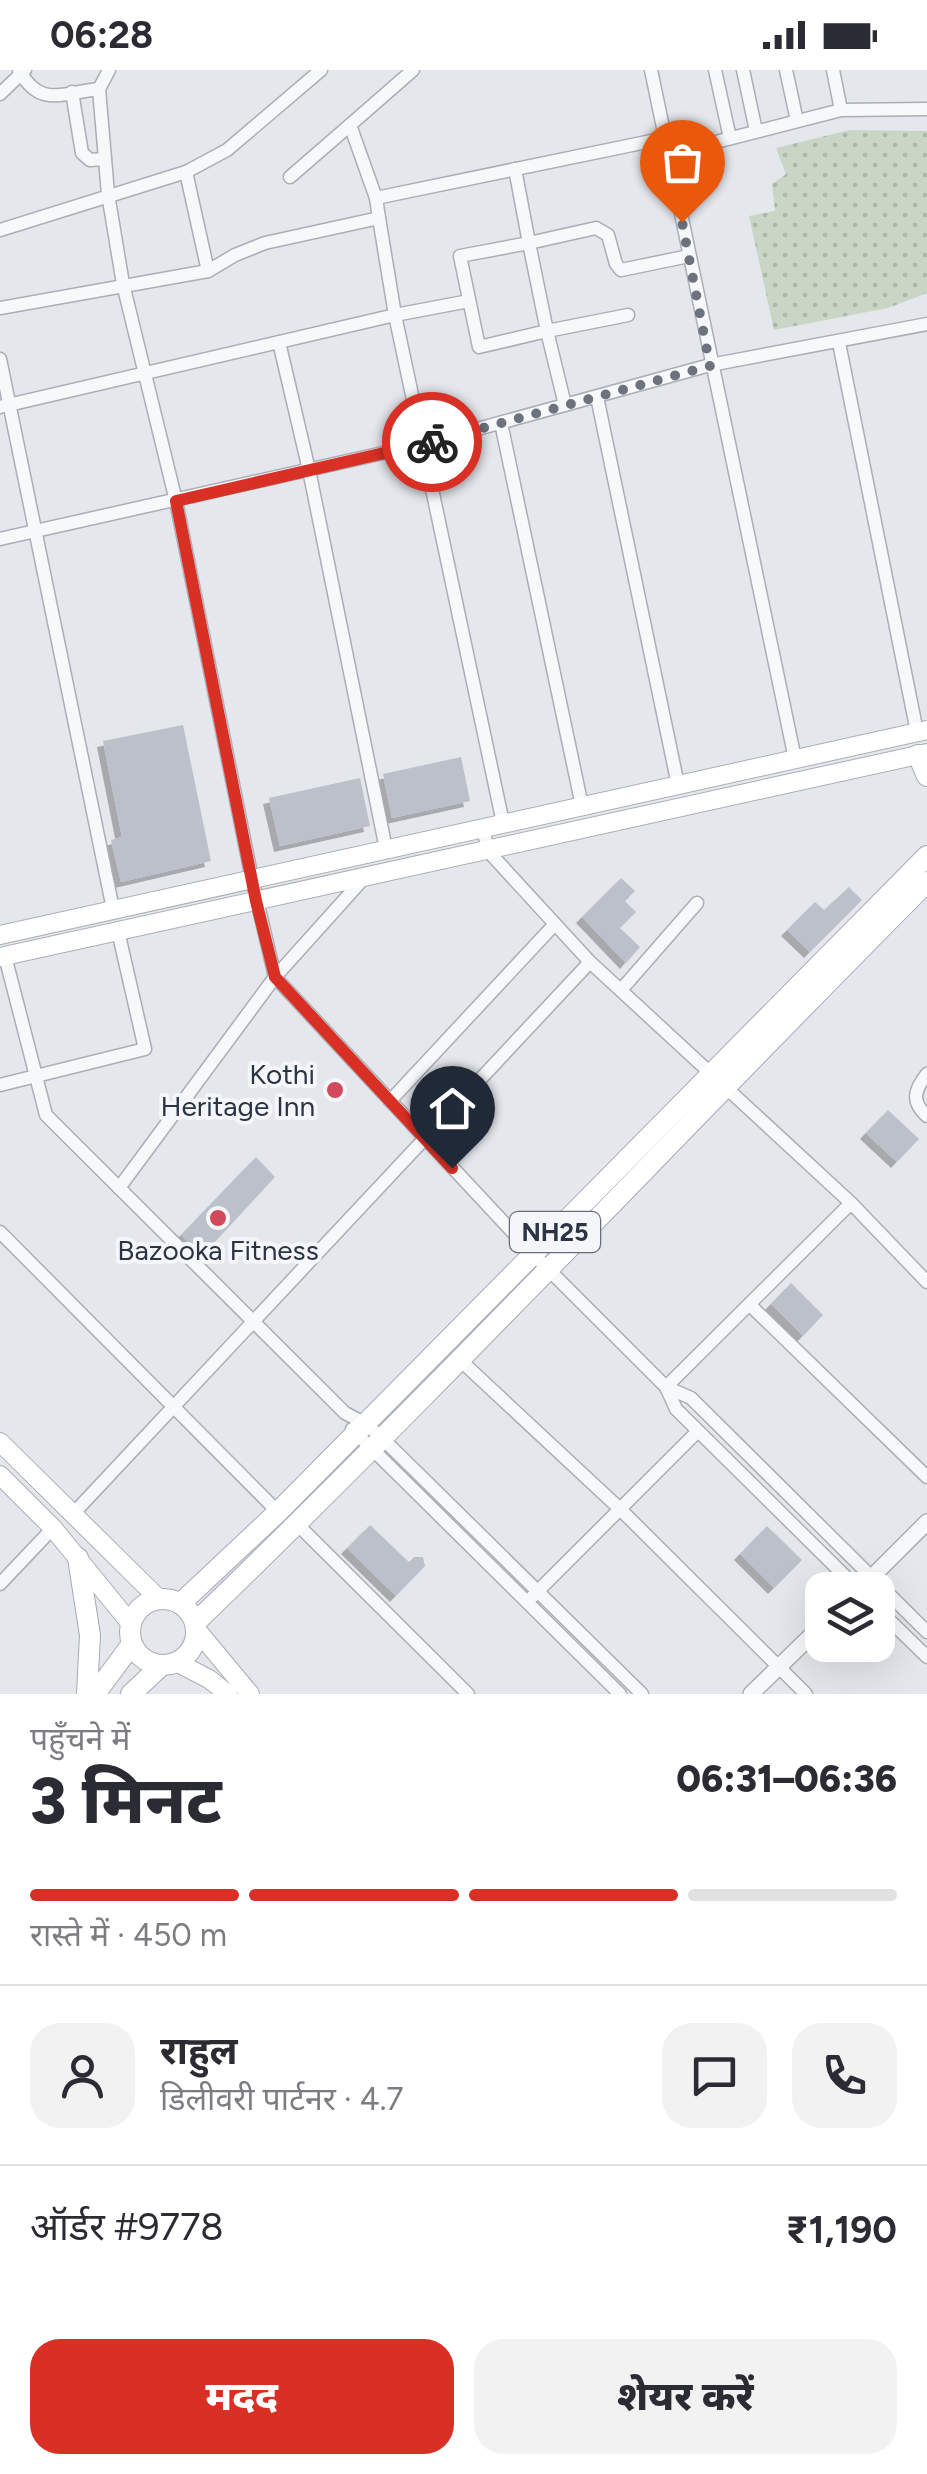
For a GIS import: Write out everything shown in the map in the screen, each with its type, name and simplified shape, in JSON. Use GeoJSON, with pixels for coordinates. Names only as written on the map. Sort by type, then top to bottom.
{"type":"FeatureCollection","features":[{"type":"Feature","properties":{"kind":"main road"},"geometry":{"type":"LineString","coordinates":[[0,934],[922,731]]}},
{"type":"Feature","properties":{"kind":"main road"},"geometry":{"type":"LineString","coordinates":[[2,957],[922,754],[927,776]]}},
{"type":"Feature","properties":{"kind":"main road","name":"NH25"},"geometry":{"type":"LineString","coordinates":[[195,1626],[287,1518],[717,1080],[927,856]]}},
{"type":"Feature","properties":{"kind":"main road","name":"NH25"},"geometry":{"type":"LineString","coordinates":[[717,1080],[927,882]]}},
{"type":"Feature","properties":{"kind":"main road","name":"NH25"},"geometry":{"type":"LineString","coordinates":[[368,1437],[458,1359],[540,1261]]}},
{"type":"Feature","properties":{"kind":"main road"},"geometry":{"type":"LineString","coordinates":[[0,1442],[195,1626],[250,1694]]}},
{"type":"Feature","properties":{"kind":"main road"},"geometry":{"type":"LineString","coordinates":[[0,1475],[78,1558],[132,1634],[144,1659],[169,1663],[209,1679],[228,1694]]}},
{"type":"Feature","properties":{"kind":"main road","name":"NH25"},"geometry":{"type":"LineString","coordinates":[[169,1602],[287,1518]]}},
{"type":"Feature","properties":{"kind":"main road"},"geometry":{"type":"LineString","coordinates":[[78,1558],[90,1635],[87,1694]]}},
{"type":"Feature","properties":{"kind":"main road"},"geometry":{"type":"LineString","coordinates":[[96,1694],[132,1634],[141,1608],[169,1602]]}},
{"type":"Feature","properties":{"kind":"main road"},"geometry":{"type":"LineString","coordinates":[[131,1694],[189,1652],[195,1626]]}},
{"type":"Feature","properties":{"kind":"street"},"geometry":{"type":"LineString","coordinates":[[109,70],[99,89],[108,194],[123,284],[176,501],[256,901],[275,977],[540,1261],[666,1388],[676,1409],[841,1572]]}},
{"type":"Feature","properties":{"kind":"street"},"geometry":{"type":"LineString","coordinates":[[0,230],[186,172],[227,150],[321,70]]}},
{"type":"Feature","properties":{"kind":"street"},"geometry":{"type":"LineString","coordinates":[[290,177],[413,70]]}},
{"type":"Feature","properties":{"kind":"street"},"geometry":{"type":"LineString","coordinates":[[650,70],[795,759]]}},
{"type":"Feature","properties":{"kind":"street"},"geometry":{"type":"LineString","coordinates":[[715,70],[730,138]]}},
{"type":"Feature","properties":{"kind":"street"},"geometry":{"type":"LineString","coordinates":[[743,70],[756,131]]}},
{"type":"Feature","properties":{"kind":"street"},"geometry":{"type":"LineString","coordinates":[[786,70],[796,121]]}},
{"type":"Feature","properties":{"kind":"street"},"geometry":{"type":"LineString","coordinates":[[832,70],[841,110]]}},
{"type":"Feature","properties":{"kind":"street"},"geometry":{"type":"LineString","coordinates":[[0,94],[22,71],[28,87],[41,96],[99,89]]}},
{"type":"Feature","properties":{"kind":"street"},"geometry":{"type":"LineString","coordinates":[[72,92],[82,153],[90,160],[105,160]]}},
{"type":"Feature","properties":{"kind":"street"},"geometry":{"type":"LineString","coordinates":[[669,154],[841,110],[927,109]]}},
{"type":"Feature","properties":{"kind":"street"},"geometry":{"type":"LineString","coordinates":[[350,125],[376,198],[395,315],[503,824]]}},
{"type":"Feature","properties":{"kind":"street"},"geometry":{"type":"LineString","coordinates":[[376,198],[666,138]]}},
{"type":"Feature","properties":{"kind":"street"},"geometry":{"type":"LineString","coordinates":[[515,169],[565,406]]}},
{"type":"Feature","properties":{"kind":"street"},"geometry":{"type":"LineString","coordinates":[[186,172],[208,271]]}},
{"type":"Feature","properties":{"kind":"street"},"geometry":{"type":"LineString","coordinates":[[0,308],[208,271],[265,243],[379,218]]}},
{"type":"Feature","properties":{"kind":"street"},"geometry":{"type":"LineString","coordinates":[[628,314],[479,347],[460,256],[596,228],[608,235],[621,270],[689,256]]}},
{"type":"Feature","properties":{"kind":"street"},"geometry":{"type":"LineString","coordinates":[[6,406],[395,315],[469,302]]}},
{"type":"Feature","properties":{"kind":"street"},"geometry":{"type":"LineString","coordinates":[[0,539],[423,444],[710,366],[927,324]]}},
{"type":"Feature","properties":{"kind":"street"},"geometry":{"type":"LineString","coordinates":[[279,342],[310,470],[386,849]]}},
{"type":"Feature","properties":{"kind":"street"},"geometry":{"type":"LineString","coordinates":[[838,343],[922,731]]}},
{"type":"Feature","properties":{"kind":"street"},"geometry":{"type":"LineString","coordinates":[[0,358],[6,406],[36,531],[113,910]]}},
{"type":"Feature","properties":{"kind":"street"},"geometry":{"type":"LineString","coordinates":[[597,397],[678,785]]}},
{"type":"Feature","properties":{"kind":"street"},"geometry":{"type":"LineString","coordinates":[[502,423],[582,806]]}},
{"type":"Feature","properties":{"kind":"street"},"geometry":{"type":"LineString","coordinates":[[483,828],[488,851],[590,962],[850,1203],[927,1282]]}},
{"type":"Feature","properties":{"kind":"street"},"geometry":{"type":"LineString","coordinates":[[119,1188],[275,977],[366,876]]}},
{"type":"Feature","properties":{"kind":"street"},"geometry":{"type":"LineString","coordinates":[[621,990],[696,903]]}},
{"type":"Feature","properties":{"kind":"street"},"geometry":{"type":"LineString","coordinates":[[390,1101],[554,925]]}},
{"type":"Feature","properties":{"kind":"street"},"geometry":{"type":"LineString","coordinates":[[0,1085],[145,1049],[118,931]]}},
{"type":"Feature","properties":{"kind":"street"},"geometry":{"type":"LineString","coordinates":[[2,957],[46,1115],[620,1694]]}},
{"type":"Feature","properties":{"kind":"street"},"geometry":{"type":"LineString","coordinates":[[73,1514],[590,962]]}},
{"type":"Feature","properties":{"kind":"street"},"geometry":{"type":"LineString","coordinates":[[927,1074],[916,1086],[915,1095],[916,1104],[927,1116]]}},
{"type":"Feature","properties":{"kind":"street"},"geometry":{"type":"LineString","coordinates":[[666,1388],[850,1203]]}},
{"type":"Feature","properties":{"kind":"street"},"geometry":{"type":"LineString","coordinates":[[0,1232],[468,1694]]}},
{"type":"Feature","properties":{"kind":"street"},"geometry":{"type":"LineString","coordinates":[[750,1305],[927,1477]]}},
{"type":"Feature","properties":{"kind":"street"},"geometry":{"type":"LineString","coordinates":[[458,1359],[620,1509],[806,1694]]}},
{"type":"Feature","properties":{"kind":"street"},"geometry":{"type":"LineString","coordinates":[[666,1388],[691,1398],[866,1572]]}},
{"type":"Feature","properties":{"kind":"street"},"geometry":{"type":"LineString","coordinates":[[526,1602],[698,1431]]}},
{"type":"Feature","properties":{"kind":"street"},"geometry":{"type":"LineString","coordinates":[[368,1437],[538,1591],[642,1694]]}},
{"type":"Feature","properties":{"kind":"street"},"geometry":{"type":"LineString","coordinates":[[876,1572],[927,1522]]}},
{"type":"Feature","properties":{"kind":"street"},"geometry":{"type":"LineString","coordinates":[[0,1584],[53,1528]]}},
{"type":"Feature","properties":{"kind":"street"},"geometry":{"type":"LineString","coordinates":[[895,1601],[927,1632]]}},
{"type":"Feature","properties":{"kind":"street"},"geometry":{"type":"LineString","coordinates":[[895,1625],[927,1657]]}},
{"type":"Feature","properties":{"kind":"street"},"geometry":{"type":"LineString","coordinates":[[751,1694],[805,1642]]}},
{"type":"Feature","properties":{"kind":"green space"},"geometry":{"type":"Polygon","coordinates":[[[850,130],[927,131],[927,293],[888,308],[774,330],[749,216],[775,211],[772,184],[786,174],[776,148],[850,130]]]}},
{"type":"Feature","properties":{"kind":"building"},"geometry":{"type":"Polygon","coordinates":[[[183,725],[211,861],[121,882],[111,840],[122,837],[103,741],[183,725]]]}},
{"type":"Feature","properties":{"kind":"building"},"geometry":{"type":"Polygon","coordinates":[[[461,757],[470,801],[392,818],[383,774],[461,757]]]}},
{"type":"Feature","properties":{"kind":"building"},"geometry":{"type":"Polygon","coordinates":[[[360,778],[370,826],[280,846],[269,798],[360,778]]]}},
{"type":"Feature","properties":{"kind":"building"},"geometry":{"type":"Polygon","coordinates":[[[621,878],[635,891],[625,901],[636,912],[620,928],[640,947],[626,963],[582,917],[621,878]]]}},
{"type":"Feature","properties":{"kind":"building"},"geometry":{"type":"Polygon","coordinates":[[[849,887],[862,900],[810,952],[787,930],[815,902],[824,910],[849,887]]]}},
{"type":"Feature","properties":{"kind":"building"},"geometry":{"type":"Polygon","coordinates":[[[888,1110],[919,1139],[897,1162],[866,1133],[888,1110]]]}},
{"type":"Feature","properties":{"kind":"building","name":"Bazooka Fitness"},"geometry":{"type":"Polygon","coordinates":[[[256,1157],[275,1177],[202,1256],[181,1235],[256,1157]]]}},
{"type":"Feature","properties":{"kind":"building"},"geometry":{"type":"Polygon","coordinates":[[[791,1283],[823,1315],[803,1336],[771,1304],[791,1283]]]}},
{"type":"Feature","properties":{"kind":"building"},"geometry":{"type":"Polygon","coordinates":[[[370,1525],[409,1562],[414,1557],[423,1557],[425,1566],[396,1596],[347,1548],[370,1525]]]}},
{"type":"Feature","properties":{"kind":"building"},"geometry":{"type":"Polygon","coordinates":[[[767,1526],[802,1560],[774,1588],[740,1554],[767,1526]]]}},
{"type":"Feature","properties":{"kind":"way so far"},"geometry":{"type":"LineString","coordinates":[[432,442],[710,366],[682,222]]}},
{"type":"Feature","properties":{"kind":"place","name":"Kothi Heritage Inn"},"geometry":{"type":"Point","coordinates":[335,1090]}},
{"type":"Feature","properties":{"kind":"place","name":"Bazooka Fitness"},"geometry":{"type":"Point","coordinates":[218,1218]}},
{"type":"Feature","properties":{"kind":"route"},"geometry":{"type":"LineString","coordinates":[[432,442],[176,501],[256,901],[275,977],[452,1168]]}}]}
